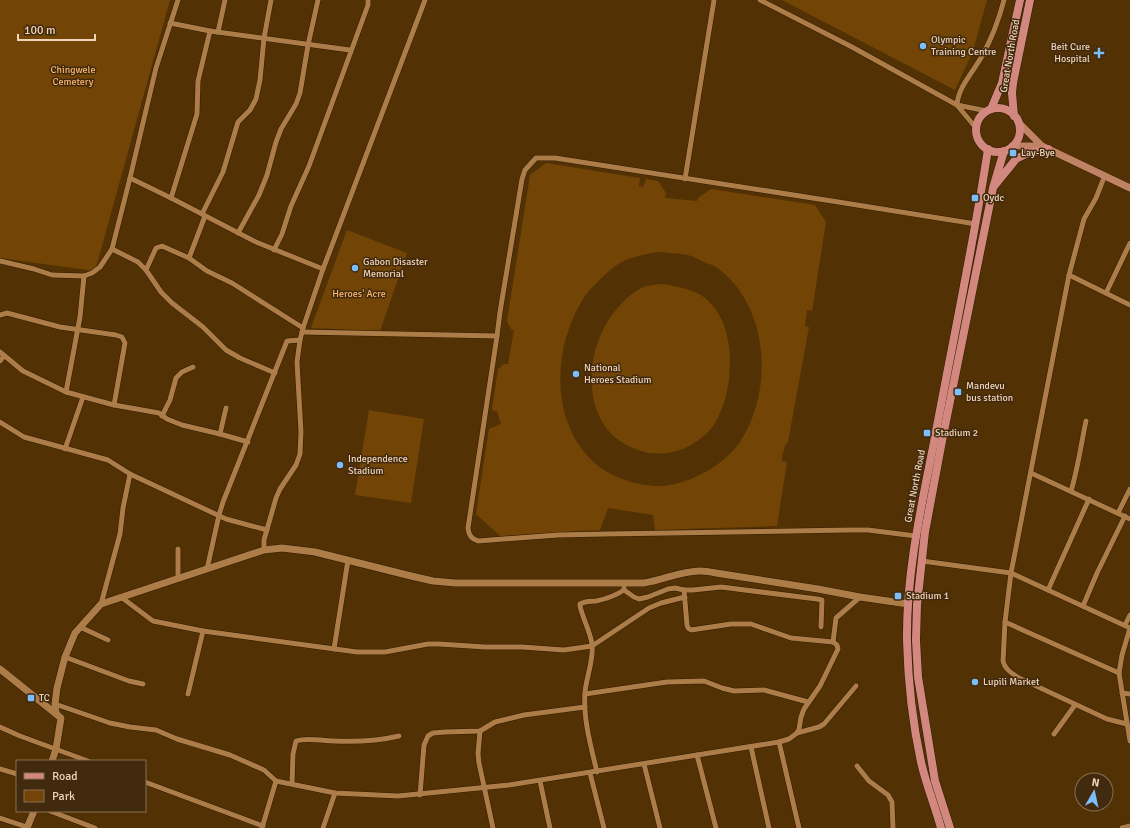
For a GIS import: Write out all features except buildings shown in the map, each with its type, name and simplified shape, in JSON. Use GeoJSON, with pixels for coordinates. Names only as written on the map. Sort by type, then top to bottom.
{"type":"FeatureCollection","features":[{"type":"Feature","properties":{"kind":"main road","name":"Great North Road"},"geometry":{"type":"LineString","coordinates":[[989,110],[1002,83],[1020,0]]}},
{"type":"Feature","properties":{"kind":"main road","name":"Great North Road"},"geometry":{"type":"LineString","coordinates":[[1016,119],[1012,93],[1013,83],[1030,0]]}},
{"type":"Feature","properties":{"kind":"main road"},"geometry":{"type":"LineString","coordinates":[[1016,119],[1020,130],[1019,137],[1012,146],[1004,151],[995,152],[988,149],[979,140],[976,128],[981,116],[989,110],[1004,109],[1016,119],[1045,147],[1130,188]]}},
{"type":"Feature","properties":{"kind":"main road"},"geometry":{"type":"LineString","coordinates":[[1012,146],[1045,147]]}},
{"type":"Feature","properties":{"kind":"main road"},"geometry":{"type":"LineString","coordinates":[[993,188],[1016,159],[1045,147]]}},
{"type":"Feature","properties":{"kind":"main road","name":"Great North Road"},"geometry":{"type":"LineString","coordinates":[[941,828],[918,748],[909,678],[907,640],[908,604],[916,536],[976,224],[988,149]]}},
{"type":"Feature","properties":{"kind":"main road","name":"Great North Road"},"geometry":{"type":"LineString","coordinates":[[950,828],[935,781],[918,677],[916,640],[917,609],[925,532],[942,441],[993,188],[1004,151]]}},
{"type":"Feature","properties":{"kind":"street"},"geometry":{"type":"LineString","coordinates":[[0,261],[52,275],[84,276],[92,273],[100,266],[112,249],[156,68],[178,0]]}},
{"type":"Feature","properties":{"kind":"street"},"geometry":{"type":"LineString","coordinates":[[218,32],[225,0]]}},
{"type":"Feature","properties":{"kind":"street"},"geometry":{"type":"LineString","coordinates":[[189,258],[203,215],[223,172],[238,122],[250,110],[256,99],[260,80],[264,38],[271,0]]}},
{"type":"Feature","properties":{"kind":"street"},"geometry":{"type":"LineString","coordinates":[[238,233],[259,195],[267,175],[281,129],[296,104],[300,93],[308,45],[318,0]]}},
{"type":"Feature","properties":{"kind":"street"},"geometry":{"type":"LineString","coordinates":[[274,250],[282,234],[291,206],[309,166],[350,50],[368,5],[368,0]]}},
{"type":"Feature","properties":{"kind":"street"},"geometry":{"type":"LineString","coordinates":[[264,550],[264,540],[276,498],[280,489],[296,465],[300,454],[301,432],[297,362],[302,330],[323,269],[425,0]]}},
{"type":"Feature","properties":{"kind":"street"},"geometry":{"type":"LineString","coordinates":[[685,179],[714,0]]}},
{"type":"Feature","properties":{"kind":"street"},"geometry":{"type":"LineString","coordinates":[[760,0],[852,47],[957,105],[989,110]]}},
{"type":"Feature","properties":{"kind":"street"},"geometry":{"type":"LineString","coordinates":[[976,128],[957,105],[957,97],[983,55],[999,19],[1004,0]]}},
{"type":"Feature","properties":{"kind":"street"},"geometry":{"type":"LineString","coordinates":[[170,23],[210,31],[350,50]]}},
{"type":"Feature","properties":{"kind":"street"},"geometry":{"type":"LineString","coordinates":[[171,198],[197,114],[198,81],[210,31]]}},
{"type":"Feature","properties":{"kind":"street"},"geometry":{"type":"LineString","coordinates":[[916,536],[868,530],[849,530],[592,534],[478,541],[472,538],[469,534],[468,528],[498,336],[500,312],[522,179],[525,170],[536,158],[555,158],[976,224]]}},
{"type":"Feature","properties":{"kind":"street"},"geometry":{"type":"LineString","coordinates":[[1105,175],[1096,198],[1084,219],[1069,275],[1011,573],[1005,622],[1003,661],[1004,666],[1019,678],[1107,719],[1127,724]]}},
{"type":"Feature","properties":{"kind":"street"},"geometry":{"type":"LineString","coordinates":[[130,178],[256,242],[323,269]]}},
{"type":"Feature","properties":{"kind":"street"},"geometry":{"type":"LineString","coordinates":[[1106,294],[1130,243]]}},
{"type":"Feature","properties":{"kind":"street"},"geometry":{"type":"LineString","coordinates":[[146,270],[158,246],[162,246],[189,258],[207,271],[232,283],[302,330],[498,336]]}},
{"type":"Feature","properties":{"kind":"street"},"geometry":{"type":"LineString","coordinates":[[112,249],[138,262],[146,270],[161,292],[172,303],[203,327],[226,350],[240,358],[275,373]]}},
{"type":"Feature","properties":{"kind":"street"},"geometry":{"type":"LineString","coordinates":[[1069,275],[1130,306]]}},
{"type":"Feature","properties":{"kind":"street"},"geometry":{"type":"LineString","coordinates":[[66,392],[76,329],[80,317],[84,276]]}},
{"type":"Feature","properties":{"kind":"street"},"geometry":{"type":"LineString","coordinates":[[0,315],[7,313],[60,327],[122,336],[125,342],[114,405]]}},
{"type":"Feature","properties":{"kind":"street"},"geometry":{"type":"LineString","coordinates":[[207,569],[219,515],[287,341],[300,340]]}},
{"type":"Feature","properties":{"kind":"street"},"geometry":{"type":"LineString","coordinates":[[0,361],[2,354],[23,371],[66,392],[114,405],[159,413],[167,419],[182,425],[248,442]]}},
{"type":"Feature","properties":{"kind":"street"},"geometry":{"type":"LineString","coordinates":[[162,416],[170,400],[176,378],[182,372],[193,367]]}},
{"type":"Feature","properties":{"kind":"street"},"geometry":{"type":"LineString","coordinates":[[65,449],[84,397]]}},
{"type":"Feature","properties":{"kind":"street"},"geometry":{"type":"LineString","coordinates":[[220,434],[226,408]]}},
{"type":"Feature","properties":{"kind":"street"},"geometry":{"type":"LineString","coordinates":[[1071,491],[1078,465],[1080,444],[1086,421]]}},
{"type":"Feature","properties":{"kind":"street"},"geometry":{"type":"LineString","coordinates":[[0,422],[24,437],[65,449],[87,453],[108,460],[130,474],[226,519],[267,530]]}},
{"type":"Feature","properties":{"kind":"street"},"geometry":{"type":"LineString","coordinates":[[1031,473],[1128,518],[1097,573],[1083,606]]}},
{"type":"Feature","properties":{"kind":"street"},"geometry":{"type":"LineString","coordinates":[[56,713],[55,704],[57,688],[65,657],[75,633],[101,604],[120,534],[123,508],[130,474]]}},
{"type":"Feature","properties":{"kind":"street"},"geometry":{"type":"LineString","coordinates":[[1118,513],[1130,489]]}},
{"type":"Feature","properties":{"kind":"street"},"geometry":{"type":"LineString","coordinates":[[1048,590],[1089,499]]}},
{"type":"Feature","properties":{"kind":"street"},"geometry":{"type":"LineString","coordinates":[[101,604],[264,550],[282,548],[303,550],[418,578],[454,583],[505,584],[578,582],[625,587],[700,571],[908,604]]}},
{"type":"Feature","properties":{"kind":"street"},"geometry":{"type":"LineString","coordinates":[[178,549],[178,578]]}},
{"type":"Feature","properties":{"kind":"street"},"geometry":{"type":"LineString","coordinates":[[334,649],[348,560]]}},
{"type":"Feature","properties":{"kind":"street"},"geometry":{"type":"LineString","coordinates":[[922,560],[1011,573],[1128,627]]}},
{"type":"Feature","properties":{"kind":"street"},"geometry":{"type":"LineString","coordinates":[[625,587],[634,597],[639,598],[648,597],[668,589],[675,588],[684,590],[721,587],[820,599],[822,600],[821,627]]}},
{"type":"Feature","properties":{"kind":"street"},"geometry":{"type":"LineString","coordinates":[[597,772],[585,707],[586,684],[592,646],[580,604],[585,601],[608,598],[616,595],[625,587]]}},
{"type":"Feature","properties":{"kind":"street"},"geometry":{"type":"LineString","coordinates":[[684,590],[687,625],[691,630],[731,624],[751,624],[791,638],[833,642],[837,645],[838,649],[820,686],[804,709],[797,733]]}},
{"type":"Feature","properties":{"kind":"street"},"geometry":{"type":"LineString","coordinates":[[121,598],[153,621],[203,631],[334,649],[357,652],[385,652],[428,644],[564,650],[592,646],[649,608],[685,597]]}},
{"type":"Feature","properties":{"kind":"street"},"geometry":{"type":"LineString","coordinates":[[833,642],[836,618],[860,597]]}},
{"type":"Feature","properties":{"kind":"street"},"geometry":{"type":"LineString","coordinates":[[1130,615],[1120,673],[1130,738]]}},
{"type":"Feature","properties":{"kind":"street"},"geometry":{"type":"LineString","coordinates":[[1005,622],[1120,673]]}},
{"type":"Feature","properties":{"kind":"street"},"geometry":{"type":"LineString","coordinates":[[80,627],[108,640]]}},
{"type":"Feature","properties":{"kind":"street"},"geometry":{"type":"LineString","coordinates":[[188,694],[203,631]]}},
{"type":"Feature","properties":{"kind":"street"},"geometry":{"type":"LineString","coordinates":[[65,657],[129,681],[143,684]]}},
{"type":"Feature","properties":{"kind":"street"},"geometry":{"type":"LineString","coordinates":[[0,669],[61,718],[56,749],[52,760]]}},
{"type":"Feature","properties":{"kind":"street"},"geometry":{"type":"LineString","coordinates":[[585,694],[667,682],[704,681],[728,689],[743,691],[764,690],[808,702]]}},
{"type":"Feature","properties":{"kind":"street"},"geometry":{"type":"LineString","coordinates":[[55,704],[110,723],[156,730],[177,739],[230,755],[264,770],[276,781],[335,793],[398,796],[484,789],[779,742],[789,739],[797,733],[819,727],[824,724],[856,686]]}},
{"type":"Feature","properties":{"kind":"street"},"geometry":{"type":"LineString","coordinates":[[1122,693],[1130,694]]}},
{"type":"Feature","properties":{"kind":"street"},"geometry":{"type":"LineString","coordinates":[[1054,734],[1075,705]]}},
{"type":"Feature","properties":{"kind":"street"},"geometry":{"type":"LineString","coordinates":[[420,795],[424,745],[428,736],[433,733],[480,731],[495,722],[524,715],[585,707]]}},
{"type":"Feature","properties":{"kind":"street"},"geometry":{"type":"LineString","coordinates":[[0,727],[85,760]]}},
{"type":"Feature","properties":{"kind":"street"},"geometry":{"type":"LineString","coordinates":[[480,731],[478,754],[484,789],[494,828]]}},
{"type":"Feature","properties":{"kind":"street"},"geometry":{"type":"LineString","coordinates":[[292,784],[293,754],[296,741],[303,739],[334,742],[361,741],[386,739],[399,736]]}},
{"type":"Feature","properties":{"kind":"street"},"geometry":{"type":"LineString","coordinates":[[779,742],[799,828]]}},
{"type":"Feature","properties":{"kind":"street"},"geometry":{"type":"LineString","coordinates":[[751,747],[768,828]]}},
{"type":"Feature","properties":{"kind":"street"},"geometry":{"type":"LineString","coordinates":[[697,755],[716,828]]}},
{"type":"Feature","properties":{"kind":"street"},"geometry":{"type":"LineString","coordinates":[[644,764],[660,828]]}},
{"type":"Feature","properties":{"kind":"street"},"geometry":{"type":"LineString","coordinates":[[857,766],[869,781],[888,795],[892,802],[893,828]]}},
{"type":"Feature","properties":{"kind":"street"},"geometry":{"type":"LineString","coordinates":[[0,769],[16,774]]}},
{"type":"Feature","properties":{"kind":"street"},"geometry":{"type":"LineString","coordinates":[[590,773],[604,828]]}},
{"type":"Feature","properties":{"kind":"street"},"geometry":{"type":"LineString","coordinates":[[146,782],[262,827],[276,781]]}},
{"type":"Feature","properties":{"kind":"street"},"geometry":{"type":"LineString","coordinates":[[540,781],[550,828]]}},
{"type":"Feature","properties":{"kind":"street"},"geometry":{"type":"LineString","coordinates":[[323,828],[335,793]]}},
{"type":"Feature","properties":{"kind":"street"},"geometry":{"type":"LineString","coordinates":[[0,818],[27,828],[34,812]]}},
{"type":"Feature","properties":{"kind":"street"},"geometry":{"type":"LineString","coordinates":[[53,812],[95,828]]}},
{"type":"Feature","properties":{"kind":"street"},"geometry":{"type":"LineString","coordinates":[[1122,828],[1130,826]]}},
{"type":"Feature","properties":{"kind":"green space","name":"Chingwele Cemetery"},"geometry":{"type":"Polygon","coordinates":[[[0,0],[170,0],[95,271],[0,258],[0,0]]]}},
{"type":"Feature","properties":{"kind":"green space","name":"Olympic Training Centre"},"geometry":{"type":"Polygon","coordinates":[[[782,0],[987,0],[973,51],[955,90],[782,0]]]}},
{"type":"Feature","properties":{"kind":"green space"},"geometry":{"type":"Polygon","coordinates":[[[546,163],[640,178],[639,186],[643,187],[646,179],[658,181],[666,193],[665,198],[697,201],[698,198],[711,189],[815,205],[826,222],[812,311],[807,310],[805,326],[809,327],[788,442],[785,445],[782,454],[782,461],[787,462],[777,526],[655,530],[653,515],[608,508],[600,530],[500,536],[476,514],[489,429],[501,424],[497,411],[492,409],[498,369],[504,364],[508,364],[514,330],[511,329],[507,321],[530,175],[546,163]],[[660,252],[636,256],[614,267],[593,286],[583,299],[569,327],[562,357],[561,388],[566,416],[577,442],[596,464],[621,479],[654,486],[668,485],[691,479],[712,468],[730,454],[740,442],[751,421],[758,399],[761,375],[761,351],[757,327],[748,305],[736,285],[719,269],[697,258],[680,254],[660,252]]]}},
{"type":"Feature","properties":{"kind":"green space","name":"Heroes' Acre"},"geometry":{"type":"Polygon","coordinates":[[[347,230],[407,253],[380,331],[311,328],[347,230]]]}},
{"type":"Feature","properties":{"kind":"green space"},"geometry":{"type":"Polygon","coordinates":[[[661,284],[681,288],[699,294],[712,305],[721,319],[727,336],[730,354],[730,373],[722,409],[715,423],[708,432],[691,445],[681,450],[659,454],[648,453],[632,448],[611,434],[603,424],[595,403],[592,387],[592,371],[598,340],[614,313],[631,294],[637,290],[646,286],[661,284]]]}},
{"type":"Feature","properties":{"kind":"green space"},"geometry":{"type":"Polygon","coordinates":[[[369,410],[424,419],[411,503],[355,495],[369,410]]]}},
{"type":"Feature","properties":{"kind":"place","name":"Olympic Training Centre"},"geometry":{"type":"Point","coordinates":[923,46]}},
{"type":"Feature","properties":{"kind":"place","name":"Beit Cure Hospital"},"geometry":{"type":"Point","coordinates":[1099,53]}},
{"type":"Feature","properties":{"kind":"place","name":"Lay-Bye"},"geometry":{"type":"Point","coordinates":[1013,153]}},
{"type":"Feature","properties":{"kind":"place","name":"Oydc"},"geometry":{"type":"Point","coordinates":[975,198]}},
{"type":"Feature","properties":{"kind":"place","name":"Gabon Disaster Memorial"},"geometry":{"type":"Point","coordinates":[355,268]}},
{"type":"Feature","properties":{"kind":"place","name":"National Heroes Stadium"},"geometry":{"type":"Point","coordinates":[576,374]}},
{"type":"Feature","properties":{"kind":"place","name":"Mandevu bus station"},"geometry":{"type":"Point","coordinates":[958,392]}},
{"type":"Feature","properties":{"kind":"place","name":"Stadium 2"},"geometry":{"type":"Point","coordinates":[927,433]}},
{"type":"Feature","properties":{"kind":"place","name":"Independence Stadium"},"geometry":{"type":"Point","coordinates":[340,465]}},
{"type":"Feature","properties":{"kind":"place","name":"Stadium 1"},"geometry":{"type":"Point","coordinates":[898,596]}},
{"type":"Feature","properties":{"kind":"place","name":"Lupili Market"},"geometry":{"type":"Point","coordinates":[975,682]}},
{"type":"Feature","properties":{"kind":"place","name":"TC"},"geometry":{"type":"Point","coordinates":[31,698]}}]}
